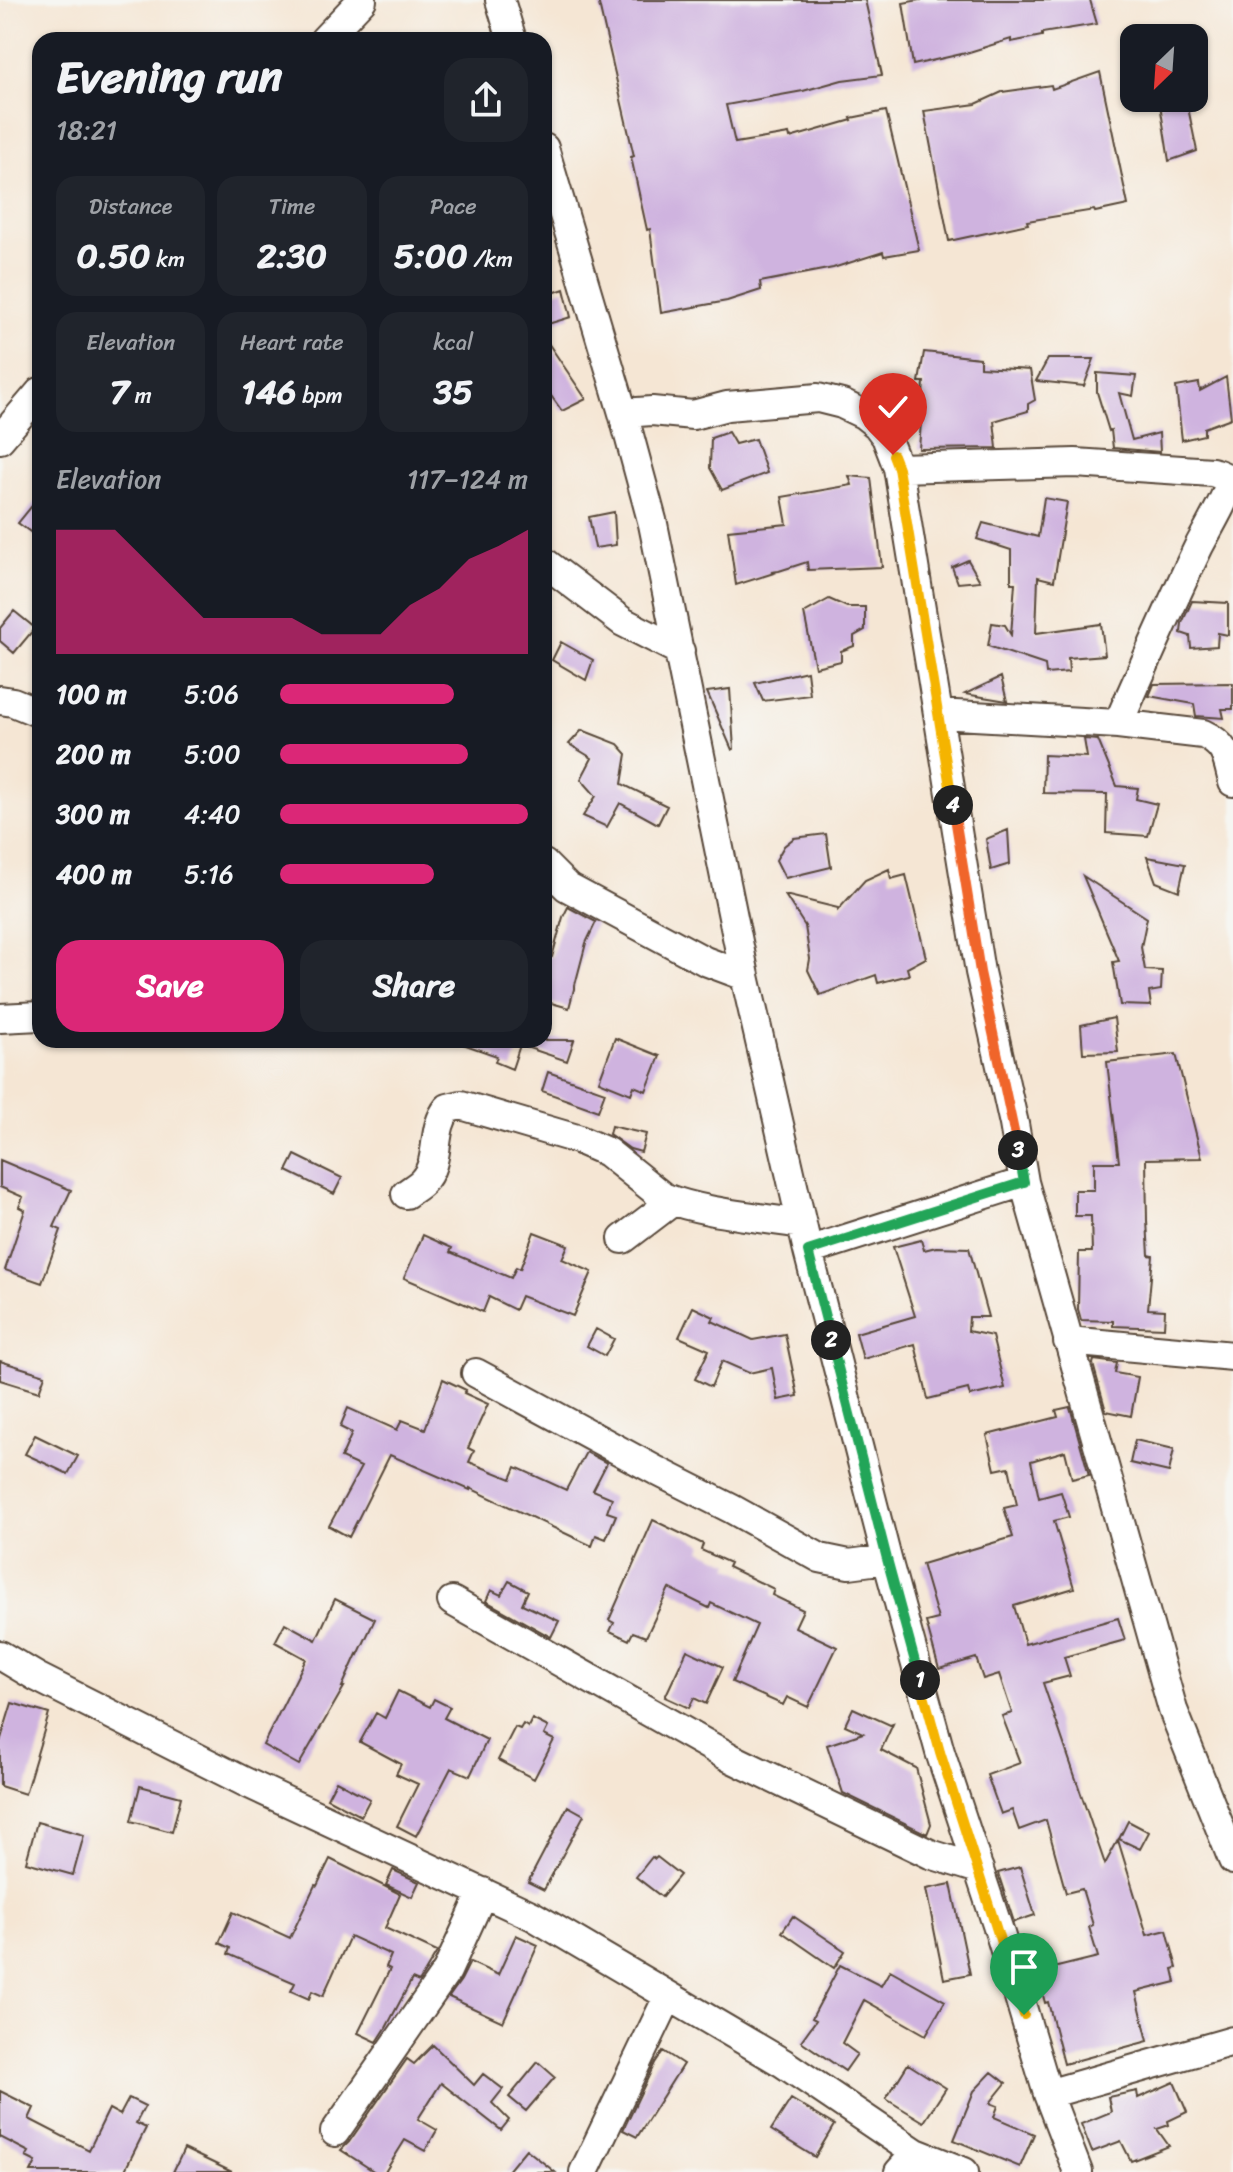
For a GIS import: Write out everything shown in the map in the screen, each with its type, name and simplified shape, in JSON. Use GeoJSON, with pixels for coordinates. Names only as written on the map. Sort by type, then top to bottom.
{"type":"FeatureCollection","features":[{"type":"Feature","properties":{"kind":"street"},"geometry":{"type":"LineString","coordinates":[[332,32],[362,0]]}},
{"type":"Feature","properties":{"kind":"street"},"geometry":{"type":"LineString","coordinates":[[500,0],[510,32]]}},
{"type":"Feature","properties":{"kind":"street"},"geometry":{"type":"LineString","coordinates":[[552,175],[653,524],[745,976],[805,1237],[887,1559],[940,1752],[1048,2094],[1078,2172]]}},
{"type":"Feature","properties":{"kind":"street"},"geometry":{"type":"LineString","coordinates":[[623,413],[652,411],[693,415],[727,406],[818,398],[863,414],[886,437],[898,468],[980,972],[1024,1182],[1173,1710],[1233,1860]]}},
{"type":"Feature","properties":{"kind":"street"},"geometry":{"type":"LineString","coordinates":[[0,439],[32,401]]}},
{"type":"Feature","properties":{"kind":"street"},"geometry":{"type":"LineString","coordinates":[[898,468],[1075,463],[1212,472],[1227,479],[1227,492],[1167,611],[1118,724]]}},
{"type":"Feature","properties":{"kind":"street"},"geometry":{"type":"LineString","coordinates":[[552,568],[623,622],[680,651]]}},
{"type":"Feature","properties":{"kind":"street"},"geometry":{"type":"LineString","coordinates":[[938,714],[1118,724],[1203,734],[1222,746],[1233,782]]}},
{"type":"Feature","properties":{"kind":"street"},"geometry":{"type":"LineString","coordinates":[[552,872],[567,887],[705,961],[745,976]]}},
{"type":"Feature","properties":{"kind":"street"},"geometry":{"type":"LineString","coordinates":[[0,1018],[32,1016]]}},
{"type":"Feature","properties":{"kind":"street"},"geometry":{"type":"LineString","coordinates":[[406,1194],[424,1180],[430,1170],[443,1113],[448,1108],[461,1105],[577,1139],[607,1152],[663,1197],[673,1201],[727,1212],[805,1237],[1024,1182]]}},
{"type":"Feature","properties":{"kind":"street"},"geometry":{"type":"LineString","coordinates":[[623,1239],[673,1201]]}},
{"type":"Feature","properties":{"kind":"street"},"geometry":{"type":"LineString","coordinates":[[1068,1341],[1233,1356]]}},
{"type":"Feature","properties":{"kind":"street"},"geometry":{"type":"LineString","coordinates":[[476,1373],[820,1558],[849,1564],[887,1559]]}},
{"type":"Feature","properties":{"kind":"street"},"geometry":{"type":"LineString","coordinates":[[452,1601],[731,1758],[930,1854],[979,1869]]}},
{"type":"Feature","properties":{"kind":"street"},"geometry":{"type":"LineString","coordinates":[[0,1655],[245,1782],[533,1916],[783,2063],[907,2162],[964,2172]]}},
{"type":"Feature","properties":{"kind":"street"},"geometry":{"type":"LineString","coordinates":[[335,2132],[447,1971],[483,1892]]}},
{"type":"Feature","properties":{"kind":"street"},"geometry":{"type":"LineString","coordinates":[[584,2172],[668,1997]]}},
{"type":"Feature","properties":{"kind":"street"},"geometry":{"type":"LineString","coordinates":[[1048,2094],[1233,2041]]}},
{"type":"Feature","properties":{"kind":"building"},"geometry":{"type":"Polygon","coordinates":[[[598,0],[865,0],[882,75],[842,80],[803,91],[726,105],[735,143],[789,134],[790,138],[851,118],[886,111],[919,250],[884,256],[883,252],[833,268],[760,282],[761,290],[727,301],[661,313],[650,229],[647,230],[631,157],[634,156],[598,0]]]}},
{"type":"Feature","properties":{"kind":"building"},"geometry":{"type":"Polygon","coordinates":[[[919,0],[1090,0],[1097,24],[1042,33],[1042,36],[1011,42],[1011,39],[913,65],[903,3],[919,0]]]}},
{"type":"Feature","properties":{"kind":"building"},"geometry":{"type":"Polygon","coordinates":[[[1100,72],[1128,205],[1027,221],[1028,224],[949,241],[924,111],[976,104],[1002,92],[1051,85],[1052,89],[1100,72]]]}},
{"type":"Feature","properties":{"kind":"building"},"geometry":{"type":"Polygon","coordinates":[[[1161,112],[1189,112],[1197,151],[1169,161],[1161,112]]]}},
{"type":"Feature","properties":{"kind":"building"},"geometry":{"type":"Polygon","coordinates":[[[564,289],[571,317],[552,323],[552,293],[564,289]]]}},
{"type":"Feature","properties":{"kind":"building"},"geometry":{"type":"Polygon","coordinates":[[[552,349],[586,399],[562,411],[552,397],[552,349]]]}},
{"type":"Feature","properties":{"kind":"building"},"geometry":{"type":"Polygon","coordinates":[[[924,352],[980,358],[980,367],[1030,370],[1035,400],[1028,404],[1028,411],[994,421],[997,448],[919,449],[924,382],[919,382],[924,352]]]}},
{"type":"Feature","properties":{"kind":"building"},"geometry":{"type":"Polygon","coordinates":[[[1048,359],[1094,359],[1084,386],[1036,381],[1048,359]]]}},
{"type":"Feature","properties":{"kind":"building"},"geometry":{"type":"Polygon","coordinates":[[[1097,373],[1136,376],[1133,396],[1119,393],[1132,440],[1159,433],[1160,452],[1113,448],[1111,430],[1097,392],[1097,373]]]}},
{"type":"Feature","properties":{"kind":"building"},"geometry":{"type":"Polygon","coordinates":[[[1226,377],[1231,418],[1204,428],[1204,435],[1182,440],[1176,387],[1199,383],[1200,391],[1226,377]]]}},
{"type":"Feature","properties":{"kind":"building"},"geometry":{"type":"Polygon","coordinates":[[[728,432],[735,444],[755,439],[767,473],[722,490],[710,468],[711,438],[728,432]]]}},
{"type":"Feature","properties":{"kind":"building"},"geometry":{"type":"Polygon","coordinates":[[[849,476],[871,478],[882,567],[808,570],[807,562],[736,585],[728,530],[787,524],[782,497],[852,485],[849,476]]]}},
{"type":"Feature","properties":{"kind":"building"},"geometry":{"type":"Polygon","coordinates":[[[1044,498],[1067,502],[1054,581],[1038,577],[1036,633],[1101,624],[1105,655],[1068,658],[1069,672],[1046,674],[1045,665],[988,646],[992,623],[1005,625],[1011,635],[1015,583],[1011,583],[1011,550],[977,539],[983,523],[1038,537],[1044,498]]]}},
{"type":"Feature","properties":{"kind":"building"},"geometry":{"type":"Polygon","coordinates":[[[32,506],[32,533],[18,523],[32,506]]]}},
{"type":"Feature","properties":{"kind":"building"},"geometry":{"type":"Polygon","coordinates":[[[614,512],[616,545],[595,548],[589,517],[614,512]]]}},
{"type":"Feature","properties":{"kind":"building"},"geometry":{"type":"Polygon","coordinates":[[[968,560],[980,581],[958,583],[952,567],[968,560]]]}},
{"type":"Feature","properties":{"kind":"building"},"geometry":{"type":"Polygon","coordinates":[[[829,599],[847,607],[865,607],[865,630],[854,636],[854,646],[841,651],[841,661],[815,667],[804,613],[829,599]]]}},
{"type":"Feature","properties":{"kind":"building"},"geometry":{"type":"Polygon","coordinates":[[[1192,601],[1228,603],[1228,635],[1218,633],[1217,646],[1191,648],[1190,636],[1181,633],[1192,601]]]}},
{"type":"Feature","properties":{"kind":"building"},"geometry":{"type":"Polygon","coordinates":[[[14,611],[32,626],[32,632],[14,653],[0,641],[0,628],[14,611]]]}},
{"type":"Feature","properties":{"kind":"building"},"geometry":{"type":"Polygon","coordinates":[[[561,642],[593,660],[586,680],[552,660],[561,642]]]}},
{"type":"Feature","properties":{"kind":"building"},"geometry":{"type":"Polygon","coordinates":[[[807,671],[810,695],[763,701],[755,683],[807,671]]]}},
{"type":"Feature","properties":{"kind":"building"},"geometry":{"type":"Polygon","coordinates":[[[1001,677],[1007,701],[965,694],[1001,677]]]}},
{"type":"Feature","properties":{"kind":"building"},"geometry":{"type":"Polygon","coordinates":[[[1233,683],[1233,709],[1222,709],[1224,718],[1196,716],[1194,704],[1149,696],[1154,684],[1233,683]]]}},
{"type":"Feature","properties":{"kind":"building"},"geometry":{"type":"Polygon","coordinates":[[[730,689],[734,749],[732,750],[707,692],[730,689]]]}},
{"type":"Feature","properties":{"kind":"building"},"geometry":{"type":"Polygon","coordinates":[[[582,730],[618,744],[627,754],[622,784],[667,806],[658,824],[620,803],[607,827],[583,816],[596,796],[581,779],[592,758],[569,744],[582,730]]]}},
{"type":"Feature","properties":{"kind":"building"},"geometry":{"type":"Polygon","coordinates":[[[1084,739],[1098,740],[1117,786],[1138,788],[1136,799],[1157,804],[1148,836],[1106,833],[1107,794],[1043,793],[1044,755],[1087,757],[1084,739]]]}},
{"type":"Feature","properties":{"kind":"building"},"geometry":{"type":"Polygon","coordinates":[[[1008,830],[1010,864],[991,870],[986,839],[1008,830]]]}},
{"type":"Feature","properties":{"kind":"building"},"geometry":{"type":"Polygon","coordinates":[[[826,834],[831,867],[785,878],[776,860],[784,846],[794,838],[826,834]]]}},
{"type":"Feature","properties":{"kind":"building"},"geometry":{"type":"Polygon","coordinates":[[[1147,857],[1185,864],[1179,891],[1156,882],[1147,857]]]}},
{"type":"Feature","properties":{"kind":"building"},"geometry":{"type":"Polygon","coordinates":[[[889,869],[891,879],[906,875],[926,958],[907,968],[909,975],[878,983],[876,975],[820,995],[808,970],[810,959],[805,926],[785,895],[838,910],[865,880],[889,869]]]}},
{"type":"Feature","properties":{"kind":"building"},"geometry":{"type":"Polygon","coordinates":[[[1083,876],[1147,918],[1141,947],[1145,970],[1162,971],[1161,990],[1149,992],[1151,1006],[1120,1005],[1113,962],[1119,961],[1083,876]]]}},
{"type":"Feature","properties":{"kind":"building"},"geometry":{"type":"Polygon","coordinates":[[[568,907],[596,922],[586,943],[569,1008],[552,1003],[552,957],[568,907]]]}},
{"type":"Feature","properties":{"kind":"building"},"geometry":{"type":"Polygon","coordinates":[[[1114,1018],[1118,1052],[1083,1053],[1081,1025],[1114,1018]]]}},
{"type":"Feature","properties":{"kind":"building"},"geometry":{"type":"Polygon","coordinates":[[[615,1038],[660,1056],[646,1091],[634,1086],[631,1094],[599,1081],[615,1038]]]}},
{"type":"Feature","properties":{"kind":"building"},"geometry":{"type":"Polygon","coordinates":[[[552,1040],[574,1040],[567,1061],[529,1048],[552,1048],[552,1040]]]}},
{"type":"Feature","properties":{"kind":"building"},"geometry":{"type":"Polygon","coordinates":[[[474,1048],[519,1048],[512,1069],[495,1062],[497,1056],[474,1048]]]}},
{"type":"Feature","properties":{"kind":"building"},"geometry":{"type":"Polygon","coordinates":[[[1176,1054],[1202,1158],[1146,1159],[1149,1255],[1153,1256],[1148,1309],[1165,1310],[1164,1328],[1113,1326],[1113,1321],[1081,1320],[1078,1309],[1079,1252],[1092,1252],[1091,1216],[1075,1216],[1075,1190],[1094,1190],[1094,1162],[1119,1162],[1107,1062],[1176,1054]]]}},
{"type":"Feature","properties":{"kind":"building"},"geometry":{"type":"Polygon","coordinates":[[[548,1072],[605,1092],[598,1111],[542,1091],[548,1072]]]}},
{"type":"Feature","properties":{"kind":"building"},"geometry":{"type":"Polygon","coordinates":[[[611,1126],[646,1134],[641,1152],[630,1149],[609,1134],[611,1126]]]}},
{"type":"Feature","properties":{"kind":"building"},"geometry":{"type":"Polygon","coordinates":[[[295,1155],[342,1178],[334,1194],[287,1171],[295,1155]]]}},
{"type":"Feature","properties":{"kind":"building"},"geometry":{"type":"Polygon","coordinates":[[[0,1160],[71,1190],[54,1227],[61,1230],[42,1283],[5,1270],[25,1210],[19,1207],[23,1197],[0,1187],[0,1160]]]}},
{"type":"Feature","properties":{"kind":"building"},"geometry":{"type":"Polygon","coordinates":[[[534,1232],[568,1245],[562,1259],[592,1272],[573,1316],[521,1296],[515,1310],[489,1297],[483,1312],[404,1278],[423,1235],[452,1248],[450,1252],[511,1278],[516,1267],[520,1269],[534,1232]]]}},
{"type":"Feature","properties":{"kind":"building"},"geometry":{"type":"Polygon","coordinates":[[[921,1240],[924,1250],[936,1247],[969,1248],[988,1317],[969,1317],[968,1331],[992,1336],[1005,1388],[970,1396],[968,1389],[928,1399],[915,1344],[863,1359],[856,1333],[915,1316],[893,1247],[921,1240]]]}},
{"type":"Feature","properties":{"kind":"building"},"geometry":{"type":"Polygon","coordinates":[[[693,1307],[714,1317],[712,1321],[753,1340],[785,1334],[798,1396],[778,1400],[772,1368],[749,1373],[722,1361],[711,1387],[695,1379],[709,1350],[679,1337],[693,1307]]]}},
{"type":"Feature","properties":{"kind":"building"},"geometry":{"type":"Polygon","coordinates":[[[596,1329],[614,1339],[605,1356],[587,1346],[596,1329]]]}},
{"type":"Feature","properties":{"kind":"building"},"geometry":{"type":"Polygon","coordinates":[[[1094,1360],[1117,1363],[1115,1373],[1138,1377],[1131,1416],[1106,1411],[1094,1360]]]}},
{"type":"Feature","properties":{"kind":"building"},"geometry":{"type":"Polygon","coordinates":[[[0,1361],[45,1375],[39,1392],[0,1380],[0,1361]]]}},
{"type":"Feature","properties":{"kind":"building"},"geometry":{"type":"Polygon","coordinates":[[[443,1379],[488,1404],[468,1448],[474,1451],[469,1462],[511,1479],[516,1467],[566,1490],[586,1452],[607,1463],[593,1490],[612,1498],[607,1512],[616,1515],[606,1539],[596,1535],[592,1546],[470,1488],[390,1455],[349,1537],[329,1526],[361,1467],[341,1458],[352,1433],[340,1427],[348,1408],[397,1430],[402,1420],[425,1429],[443,1379]]]}},
{"type":"Feature","properties":{"kind":"building"},"geometry":{"type":"Polygon","coordinates":[[[1070,1407],[1089,1475],[1072,1479],[1065,1451],[1031,1461],[1039,1498],[1061,1492],[1069,1517],[1054,1521],[1074,1588],[1014,1606],[1025,1644],[1118,1618],[1125,1640],[1064,1657],[1070,1676],[1043,1683],[1105,1864],[1118,1840],[1147,1935],[1167,1930],[1177,1968],[1173,1969],[1176,1982],[1136,1992],[1148,2041],[1064,2064],[1037,1972],[1098,1957],[1089,1927],[1093,1925],[1082,1889],[1066,1893],[1046,1820],[1019,1830],[1012,1810],[1001,1814],[987,1775],[1020,1763],[1002,1716],[1012,1713],[999,1674],[983,1679],[976,1658],[939,1669],[926,1622],[938,1619],[922,1564],[1013,1537],[1004,1508],[1017,1505],[1009,1467],[995,1470],[987,1435],[1058,1417],[1056,1410],[1070,1407]]]}},
{"type":"Feature","properties":{"kind":"building"},"geometry":{"type":"Polygon","coordinates":[[[35,1435],[78,1456],[68,1474],[25,1454],[35,1435]]]}},
{"type":"Feature","properties":{"kind":"building"},"geometry":{"type":"Polygon","coordinates":[[[1135,1440],[1174,1449],[1169,1472],[1130,1463],[1135,1440]]]}},
{"type":"Feature","properties":{"kind":"building"},"geometry":{"type":"Polygon","coordinates":[[[653,1520],[703,1544],[701,1550],[774,1589],[772,1595],[803,1610],[795,1627],[837,1647],[808,1707],[787,1697],[783,1705],[732,1682],[757,1625],[711,1603],[709,1608],[669,1588],[646,1637],[633,1632],[629,1640],[610,1631],[614,1623],[609,1620],[653,1520]]]}},
{"type":"Feature","properties":{"kind":"building"},"geometry":{"type":"Polygon","coordinates":[[[509,1581],[528,1591],[522,1604],[559,1621],[551,1637],[486,1601],[491,1590],[501,1595],[509,1581]]]}},
{"type":"Feature","properties":{"kind":"building"},"geometry":{"type":"Polygon","coordinates":[[[335,1599],[375,1619],[344,1687],[299,1765],[263,1745],[306,1659],[275,1642],[285,1623],[316,1640],[335,1599]]]}},
{"type":"Feature","properties":{"kind":"building"},"geometry":{"type":"Polygon","coordinates":[[[687,1650],[723,1667],[706,1704],[694,1698],[689,1708],[665,1697],[687,1650]]]}},
{"type":"Feature","properties":{"kind":"building"},"geometry":{"type":"Polygon","coordinates":[[[398,1691],[430,1707],[434,1699],[450,1707],[444,1718],[487,1740],[470,1776],[451,1768],[416,1836],[397,1826],[418,1784],[396,1774],[401,1764],[360,1742],[376,1713],[385,1718],[398,1691]]]}},
{"type":"Feature","properties":{"kind":"building"},"geometry":{"type":"Polygon","coordinates":[[[12,1703],[49,1714],[25,1794],[0,1786],[0,1742],[12,1703]]]}},
{"type":"Feature","properties":{"kind":"building"},"geometry":{"type":"Polygon","coordinates":[[[853,1708],[893,1724],[881,1750],[916,1768],[931,1824],[927,1834],[843,1793],[827,1745],[863,1733],[845,1725],[853,1708]]]}},
{"type":"Feature","properties":{"kind":"building"},"geometry":{"type":"Polygon","coordinates":[[[532,1719],[548,1727],[544,1735],[554,1740],[534,1779],[498,1760],[515,1727],[520,1729],[523,1724],[528,1727],[532,1719]]]}},
{"type":"Feature","properties":{"kind":"building"},"geometry":{"type":"Polygon","coordinates":[[[336,1781],[370,1799],[361,1816],[327,1798],[336,1781]]]}},
{"type":"Feature","properties":{"kind":"building"},"geometry":{"type":"Polygon","coordinates":[[[140,1786],[181,1797],[172,1832],[131,1821],[140,1786]]]}},
{"type":"Feature","properties":{"kind":"building"},"geometry":{"type":"Polygon","coordinates":[[[568,1806],[584,1815],[544,1890],[528,1882],[568,1806]]]}},
{"type":"Feature","properties":{"kind":"building"},"geometry":{"type":"Polygon","coordinates":[[[1128,1821],[1149,1832],[1140,1849],[1119,1839],[1128,1821]]]}},
{"type":"Feature","properties":{"kind":"building"},"geometry":{"type":"Polygon","coordinates":[[[37,1822],[84,1835],[73,1875],[26,1862],[37,1822]]]}},
{"type":"Feature","properties":{"kind":"building"},"geometry":{"type":"Polygon","coordinates":[[[652,1857],[657,1857],[680,1875],[662,1897],[636,1877],[652,1857]]]}},
{"type":"Feature","properties":{"kind":"building"},"geometry":{"type":"Polygon","coordinates":[[[330,1859],[400,1894],[385,1928],[437,1952],[419,1982],[412,1979],[377,2042],[358,2033],[390,1969],[386,1967],[391,1955],[350,1936],[323,1996],[312,1991],[309,1999],[291,1991],[295,1983],[228,1954],[230,1948],[219,1943],[233,1912],[290,1938],[330,1859]]]}},
{"type":"Feature","properties":{"kind":"building"},"geometry":{"type":"Polygon","coordinates":[[[1020,1867],[1035,1915],[1014,1922],[998,1873],[1020,1867]]]}},
{"type":"Feature","properties":{"kind":"building"},"geometry":{"type":"Polygon","coordinates":[[[393,1870],[419,1882],[412,1897],[386,1885],[393,1870]]]}},
{"type":"Feature","properties":{"kind":"building"},"geometry":{"type":"Polygon","coordinates":[[[951,1884],[970,1974],[944,1979],[926,1889],[951,1884]]]}},
{"type":"Feature","properties":{"kind":"building"},"geometry":{"type":"Polygon","coordinates":[[[793,1916],[845,1951],[834,1968],[782,1932],[793,1916]]]}},
{"type":"Feature","properties":{"kind":"building"},"geometry":{"type":"Polygon","coordinates":[[[516,1935],[538,1945],[503,2022],[449,1997],[470,1962],[498,1975],[516,1935]]]}},
{"type":"Feature","properties":{"kind":"building"},"geometry":{"type":"Polygon","coordinates":[[[840,1965],[881,1986],[890,1970],[945,2001],[926,2035],[864,2000],[842,2043],[857,2054],[845,2071],[801,2041],[816,2020],[812,2018],[840,1965]]]}},
{"type":"Feature","properties":{"kind":"building"},"geometry":{"type":"Polygon","coordinates":[[[433,2045],[474,2085],[483,2074],[503,2089],[492,2103],[509,2120],[501,2130],[441,2083],[418,2119],[437,2130],[425,2151],[405,2140],[385,2172],[375,2172],[341,2150],[407,2059],[414,2064],[433,2045]]]}},
{"type":"Feature","properties":{"kind":"building"},"geometry":{"type":"Polygon","coordinates":[[[663,2051],[683,2064],[637,2137],[623,2130],[663,2051]]]}},
{"type":"Feature","properties":{"kind":"building"},"geometry":{"type":"Polygon","coordinates":[[[538,2062],[555,2077],[526,2111],[509,2097],[538,2062]]]}},
{"type":"Feature","properties":{"kind":"building"},"geometry":{"type":"Polygon","coordinates":[[[908,2064],[946,2088],[924,2122],[886,2099],[908,2064]]]}},
{"type":"Feature","properties":{"kind":"building"},"geometry":{"type":"Polygon","coordinates":[[[992,2072],[1006,2083],[990,2103],[998,2106],[994,2117],[1034,2134],[1020,2167],[954,2140],[974,2091],[992,2072]]]}},
{"type":"Feature","properties":{"kind":"building"},"geometry":{"type":"Polygon","coordinates":[[[1174,2082],[1187,2112],[1168,2121],[1169,2125],[1157,2129],[1169,2146],[1131,2161],[1121,2141],[1092,2152],[1081,2124],[1111,2112],[1108,2097],[1137,2091],[1138,2098],[1174,2082]]]}},
{"type":"Feature","properties":{"kind":"building"},"geometry":{"type":"Polygon","coordinates":[[[0,2091],[34,2108],[29,2119],[89,2150],[109,2109],[120,2115],[129,2098],[145,2106],[136,2123],[146,2128],[124,2172],[31,2172],[36,2162],[26,2157],[29,2152],[0,2137],[0,2091]]]}},
{"type":"Feature","properties":{"kind":"building"},"geometry":{"type":"Polygon","coordinates":[[[791,2099],[834,2125],[815,2157],[771,2130],[791,2099]]]}},
{"type":"Feature","properties":{"kind":"building"},"geometry":{"type":"Polygon","coordinates":[[[184,2149],[232,2172],[173,2172],[184,2149]]]}},
{"type":"Feature","properties":{"kind":"building"},"geometry":{"type":"Polygon","coordinates":[[[526,2149],[555,2172],[507,2172],[526,2149]]]}},
{"type":"Feature","properties":{"kind":"route"},"geometry":{"type":"LineString","coordinates":[[893,455],[898,468],[980,972],[1024,1182],[808,1251],[940,1752],[1024,2015]]}}]}
